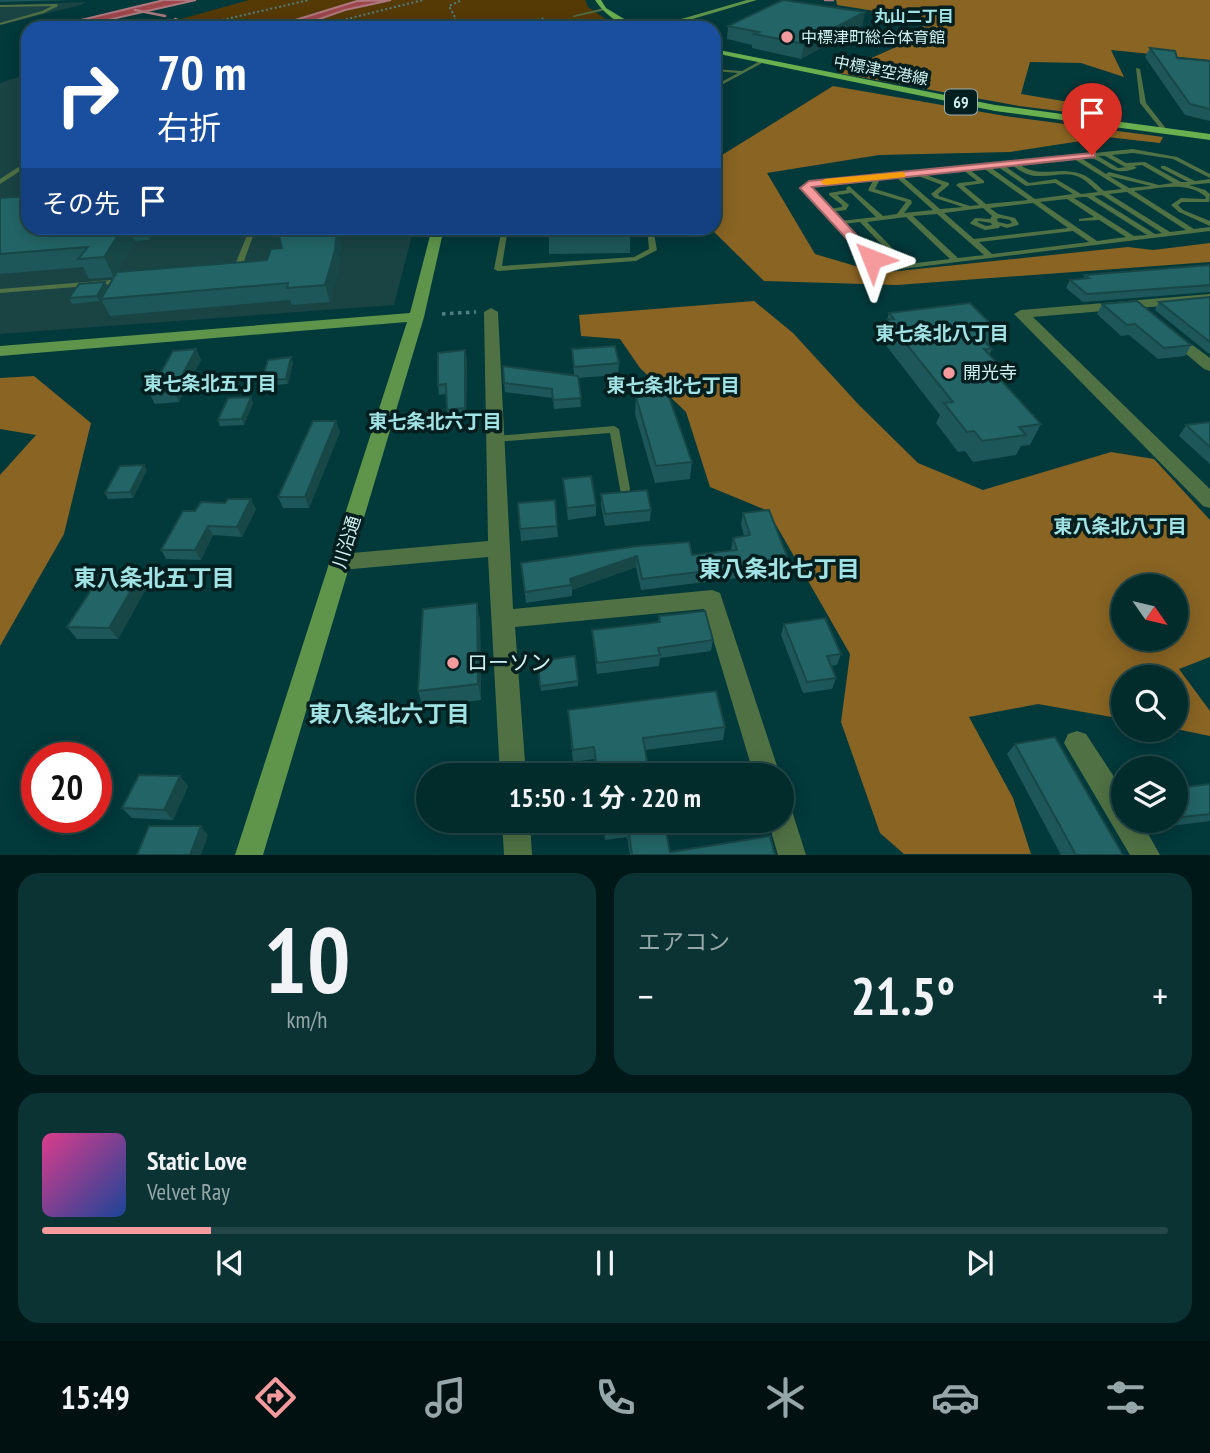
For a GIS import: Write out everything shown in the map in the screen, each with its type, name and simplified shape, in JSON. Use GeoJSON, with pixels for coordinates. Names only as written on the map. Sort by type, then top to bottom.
{"type":"FeatureCollection","features":[{"type":"Feature","properties":{"kind":"main road"},"geometry":{"type":"LineString","coordinates":[[598,0],[604,9],[624,21]]}},
{"type":"Feature","properties":{"kind":"main road","name":"中標津空港線"},"geometry":{"type":"LineString","coordinates":[[721,53],[995,108],[1210,137]]}},
{"type":"Feature","properties":{"kind":"street"},"geometry":{"type":"LineString","coordinates":[[679,21],[754,0]]}},
{"type":"Feature","properties":{"kind":"street","name":"川沿通"},"geometry":{"type":"LineString","coordinates":[[249,855],[417,317],[436,235]]}},
{"type":"Feature","properties":{"kind":"street"},"geometry":{"type":"LineString","coordinates":[[1210,298],[1021,314],[1210,502]]}},
{"type":"Feature","properties":{"kind":"street"},"geometry":{"type":"LineString","coordinates":[[1136,305],[1210,366]]}},
{"type":"Feature","properties":{"kind":"street"},"geometry":{"type":"LineString","coordinates":[[491,312],[498,548],[512,763]]}},
{"type":"Feature","properties":{"kind":"street"},"geometry":{"type":"LineString","coordinates":[[0,351],[417,317]]}},
{"type":"Feature","properties":{"kind":"street"},"geometry":{"type":"LineString","coordinates":[[341,562],[498,548]]}},
{"type":"Feature","properties":{"kind":"street"},"geometry":{"type":"LineString","coordinates":[[503,619],[712,599],[763,763]]}},
{"type":"Feature","properties":{"kind":"street"},"geometry":{"type":"LineString","coordinates":[[1077,743],[1111,798]]}},
{"type":"Feature","properties":{"kind":"street"},"geometry":{"type":"LineString","coordinates":[[517,833],[518,855]]}},
{"type":"Feature","properties":{"kind":"street"},"geometry":{"type":"LineString","coordinates":[[786,833],[792,855]]}},
{"type":"Feature","properties":{"kind":"street"},"geometry":{"type":"LineString","coordinates":[[1133,833],[1146,855]]}},
{"type":"Feature","properties":{"kind":"lane"},"geometry":{"type":"LineString","coordinates":[[0,6],[57,5],[43,12],[0,24]]}},
{"type":"Feature","properties":{"kind":"lane"},"geometry":{"type":"LineString","coordinates":[[574,16],[604,9]]}},
{"type":"Feature","properties":{"kind":"lane"},"geometry":{"type":"LineString","coordinates":[[721,84],[762,62]]}},
{"type":"Feature","properties":{"kind":"lane"},"geometry":{"type":"LineString","coordinates":[[1138,69],[1143,103],[1167,132]]}},
{"type":"Feature","properties":{"kind":"lane"},"geometry":{"type":"LineString","coordinates":[[721,70],[743,72]]}},
{"type":"Feature","properties":{"kind":"lane"},"geometry":{"type":"LineString","coordinates":[[1205,182],[1175,158],[1133,151],[809,184],[806,188],[872,259],[893,268],[1210,227]]}},
{"type":"Feature","properties":{"kind":"lane"},"geometry":{"type":"LineString","coordinates":[[1105,154],[1125,165],[1143,163],[1181,184],[1203,191],[1209,198],[1204,201],[1181,200],[1175,202],[1175,206],[1210,227]]}},
{"type":"Feature","properties":{"kind":"lane"},"geometry":{"type":"LineString","coordinates":[[1092,155],[1117,170],[1139,168],[1168,186]]}},
{"type":"Feature","properties":{"kind":"lane"},"geometry":{"type":"LineString","coordinates":[[1075,157],[1194,231]]}},
{"type":"Feature","properties":{"kind":"lane"},"geometry":{"type":"LineString","coordinates":[[1147,158],[1205,182]]}},
{"type":"Feature","properties":{"kind":"lane"},"geometry":{"type":"LineString","coordinates":[[1014,164],[1035,175],[1050,175],[1059,171],[1082,175],[1104,194],[1169,234]]}},
{"type":"Feature","properties":{"kind":"lane"},"geometry":{"type":"LineString","coordinates":[[1000,165],[1028,185],[1056,181],[1080,196]]}},
{"type":"Feature","properties":{"kind":"lane"},"geometry":{"type":"LineString","coordinates":[[985,167],[1095,243]]}},
{"type":"Feature","properties":{"kind":"lane"},"geometry":{"type":"LineString","coordinates":[[1166,168],[1177,167]]}},
{"type":"Feature","properties":{"kind":"lane"},"geometry":{"type":"LineString","coordinates":[[0,182],[21,168]]}},
{"type":"Feature","properties":{"kind":"lane"},"geometry":{"type":"LineString","coordinates":[[956,227],[975,224],[991,229],[997,227],[996,219],[986,207],[959,185],[982,182],[965,169]]}},
{"type":"Feature","properties":{"kind":"lane"},"geometry":{"type":"LineString","coordinates":[[1098,172],[1168,186]]}},
{"type":"Feature","properties":{"kind":"lane"},"geometry":{"type":"LineString","coordinates":[[912,174],[943,181],[947,186],[936,191],[934,194],[937,197],[974,208]]}},
{"type":"Feature","properties":{"kind":"lane"},"geometry":{"type":"LineString","coordinates":[[897,175],[990,256]]}},
{"type":"Feature","properties":{"kind":"lane"},"geometry":{"type":"LineString","coordinates":[[878,177],[871,190],[909,201],[898,216]]}},
{"type":"Feature","properties":{"kind":"lane"},"geometry":{"type":"LineString","coordinates":[[841,181],[881,218]]}},
{"type":"Feature","properties":{"kind":"lane"},"geometry":{"type":"LineString","coordinates":[[836,223],[1205,182]]}},
{"type":"Feature","properties":{"kind":"lane"},"geometry":{"type":"LineString","coordinates":[[826,211],[844,209],[846,205],[831,194],[852,191]]}},
{"type":"Feature","properties":{"kind":"lane"},"geometry":{"type":"LineString","coordinates":[[1090,196],[1154,236]]}},
{"type":"Feature","properties":{"kind":"lane"},"geometry":{"type":"LineString","coordinates":[[1069,198],[1132,238]]}},
{"type":"Feature","properties":{"kind":"lane"},"geometry":{"type":"LineString","coordinates":[[908,215],[956,260]]}},
{"type":"Feature","properties":{"kind":"lane"},"geometry":{"type":"LineString","coordinates":[[1081,220],[1100,218]]}},
{"type":"Feature","properties":{"kind":"lane"},"geometry":{"type":"LineString","coordinates":[[862,220],[907,267]]}},
{"type":"Feature","properties":{"kind":"lane"},"geometry":{"type":"LineString","coordinates":[[973,241],[1074,229]]}},
{"type":"Feature","properties":{"kind":"lane"},"geometry":{"type":"LineString","coordinates":[[223,273],[237,272],[250,235]]}},
{"type":"Feature","properties":{"kind":"lane"},"geometry":{"type":"LineString","coordinates":[[504,235],[498,269],[636,258],[653,250],[651,235]]}},
{"type":"Feature","properties":{"kind":"lane"},"geometry":{"type":"LineString","coordinates":[[884,243],[896,242]]}},
{"type":"Feature","properties":{"kind":"lane"},"geometry":{"type":"LineString","coordinates":[[0,291],[139,280]]}},
{"type":"Feature","properties":{"kind":"lane"},"geometry":{"type":"LineString","coordinates":[[495,439],[614,429],[625,489]]}},
{"type":"Feature","properties":{"kind":"path"},"geometry":{"type":"LineString","coordinates":[[219,21],[309,0]]}},
{"type":"Feature","properties":{"kind":"path"},"geometry":{"type":"LineString","coordinates":[[337,21],[423,0]]}},
{"type":"Feature","properties":{"kind":"path"},"geometry":{"type":"LineString","coordinates":[[452,21],[456,19],[449,6],[462,0]]}},
{"type":"Feature","properties":{"kind":"path"},"geometry":{"type":"LineString","coordinates":[[533,21],[546,18]]}},
{"type":"Feature","properties":{"kind":"path"},"geometry":{"type":"LineString","coordinates":[[345,19],[355,21]]}},
{"type":"Feature","properties":{"kind":"path"},"geometry":{"type":"LineString","coordinates":[[442,314],[491,312]]}},
{"type":"Feature","properties":{"kind":"shaded area"},"geometry":{"type":"Polygon","coordinates":[[[164,0],[196,0],[103,21],[77,21],[164,0]]]}},
{"type":"Feature","properties":{"kind":"shaded area"},"geometry":{"type":"Polygon","coordinates":[[[249,0],[585,0],[588,7],[609,21],[174,21],[249,0]]]}},
{"type":"Feature","properties":{"kind":"shaded area"},"geometry":{"type":"Polygon","coordinates":[[[391,0],[345,10],[314,21],[292,21],[357,1],[391,0]]]}},
{"type":"Feature","properties":{"kind":"shaded area"},"geometry":{"type":"Polygon","coordinates":[[[836,0],[1210,0],[1210,60],[1111,50],[1124,77],[1081,63],[1030,62],[1021,94],[1069,102],[1075,113],[1019,106],[838,73],[896,47],[931,20],[837,5],[836,0]]]}},
{"type":"Feature","properties":{"kind":"shaded area"},"geometry":{"type":"Polygon","coordinates":[[[86,2],[81,5],[0,25],[0,5],[86,2]]]}},
{"type":"Feature","properties":{"kind":"shaded area"},"geometry":{"type":"Polygon","coordinates":[[[21,76],[21,235],[412,235],[394,305],[0,334],[0,83],[21,76]]]}},
{"type":"Feature","properties":{"kind":"shaded area"},"geometry":{"type":"Polygon","coordinates":[[[833,86],[1005,116],[1163,137],[1160,143],[1107,137],[1010,152],[879,155],[767,173],[815,254],[879,273],[1128,247],[1153,250],[1210,243],[1210,262],[897,285],[764,281],[717,235],[721,235],[721,156],[833,86]]]}},
{"type":"Feature","properties":{"kind":"shaded area"},"geometry":{"type":"Polygon","coordinates":[[[754,301],[793,333],[859,405],[918,463],[983,490],[1111,452],[1154,459],[1210,520],[1210,657],[1188,666],[1111,665],[1111,717],[1038,704],[969,717],[1013,798],[1031,854],[904,854],[880,833],[841,722],[850,654],[768,511],[710,487],[686,412],[640,368],[620,339],[581,336],[579,315],[754,301]]]}},
{"type":"Feature","properties":{"kind":"shaded area"},"geometry":{"type":"Polygon","coordinates":[[[34,376],[91,423],[64,534],[0,646],[0,475],[36,435],[0,429],[0,378],[34,376]]]}},
{"type":"Feature","properties":{"kind":"shaded area"},"geometry":{"type":"Polygon","coordinates":[[[1188,681],[1210,711],[1210,736],[1188,731],[1188,681]]]}},
{"type":"Feature","properties":{"kind":"building"},"geometry":{"type":"Polygon","coordinates":[[[783,0],[865,12],[804,44],[728,26],[783,0]]]}},
{"type":"Feature","properties":{"kind":"building"},"geometry":{"type":"Polygon","coordinates":[[[1150,48],[1175,51],[1177,58],[1210,61],[1210,109],[1190,104],[1150,48]]]}},
{"type":"Feature","properties":{"kind":"building"},"geometry":{"type":"Polygon","coordinates":[[[21,196],[21,235],[118,235],[104,257],[78,259],[88,247],[0,254],[0,198],[21,196]]]}},
{"type":"Feature","properties":{"kind":"building"},"geometry":{"type":"Polygon","coordinates":[[[279,235],[336,235],[325,285],[287,288],[288,283],[101,299],[117,272],[267,260],[271,249],[282,248],[279,235]]]}},
{"type":"Feature","properties":{"kind":"building"},"geometry":{"type":"Polygon","coordinates":[[[1210,265],[1210,285],[1087,294],[1070,280],[1089,278],[1085,275],[1210,265]]]}},
{"type":"Feature","properties":{"kind":"building"},"geometry":{"type":"Polygon","coordinates":[[[105,282],[97,296],[69,298],[79,284],[105,282]]]}},
{"type":"Feature","properties":{"kind":"building"},"geometry":{"type":"Polygon","coordinates":[[[1210,297],[1210,342],[1159,302],[1210,297]]]}},
{"type":"Feature","properties":{"kind":"building"},"geometry":{"type":"Polygon","coordinates":[[[1137,301],[1191,345],[1164,348],[1135,324],[1127,325],[1102,304],[1137,301]]]}},
{"type":"Feature","properties":{"kind":"building"},"geometry":{"type":"Polygon","coordinates":[[[970,303],[996,329],[976,332],[992,349],[984,349],[999,365],[992,366],[1003,378],[999,378],[1041,424],[1019,427],[1026,435],[982,441],[974,431],[967,432],[944,403],[953,402],[887,320],[894,319],[889,313],[970,303]]]}},
{"type":"Feature","properties":{"kind":"building"},"geometry":{"type":"Polygon","coordinates":[[[615,346],[619,363],[574,367],[572,349],[615,346]]]}},
{"type":"Feature","properties":{"kind":"building"},"geometry":{"type":"Polygon","coordinates":[[[196,349],[174,391],[149,393],[173,351],[196,349]]]}},
{"type":"Feature","properties":{"kind":"building"},"geometry":{"type":"Polygon","coordinates":[[[465,350],[465,408],[447,410],[446,384],[438,385],[438,353],[465,350]]]}},
{"type":"Feature","properties":{"kind":"building"},"geometry":{"type":"Polygon","coordinates":[[[291,357],[286,379],[262,380],[268,360],[291,357]]]}},
{"type":"Feature","properties":{"kind":"building"},"geometry":{"type":"Polygon","coordinates":[[[503,366],[578,376],[581,398],[553,400],[552,389],[504,383],[503,366]]]}},
{"type":"Feature","properties":{"kind":"building"},"geometry":{"type":"Polygon","coordinates":[[[668,394],[692,462],[656,466],[636,397],[668,394]]]}},
{"type":"Feature","properties":{"kind":"building"},"geometry":{"type":"Polygon","coordinates":[[[251,397],[242,419],[218,420],[228,398],[251,397]]]}},
{"type":"Feature","properties":{"kind":"building"},"geometry":{"type":"Polygon","coordinates":[[[313,421],[336,421],[305,497],[278,497],[313,421]]]}},
{"type":"Feature","properties":{"kind":"building"},"geometry":{"type":"Polygon","coordinates":[[[1210,422],[1210,447],[1186,425],[1210,422]]]}},
{"type":"Feature","properties":{"kind":"building"},"geometry":{"type":"Polygon","coordinates":[[[144,465],[130,492],[105,493],[120,466],[144,465]]]}},
{"type":"Feature","properties":{"kind":"building"},"geometry":{"type":"Polygon","coordinates":[[[591,476],[596,505],[567,508],[563,479],[591,476]]]}},
{"type":"Feature","properties":{"kind":"building"},"geometry":{"type":"Polygon","coordinates":[[[647,490],[651,510],[605,514],[601,494],[647,490]]]}},
{"type":"Feature","properties":{"kind":"building"},"geometry":{"type":"Polygon","coordinates":[[[228,499],[251,499],[237,527],[208,526],[195,550],[161,550],[183,511],[195,511],[201,502],[225,503],[228,499]]]}},
{"type":"Feature","properties":{"kind":"building"},"geometry":{"type":"Polygon","coordinates":[[[555,500],[557,526],[520,529],[518,503],[555,500]]]}},
{"type":"Feature","properties":{"kind":"building"},"geometry":{"type":"Polygon","coordinates":[[[769,510],[789,561],[642,579],[637,556],[570,579],[571,585],[525,592],[521,563],[638,546],[689,542],[692,555],[737,550],[733,538],[750,535],[743,513],[769,510]]]}},
{"type":"Feature","properties":{"kind":"building"},"geometry":{"type":"Polygon","coordinates":[[[101,575],[140,575],[109,628],[67,627],[101,575]]]}},
{"type":"Feature","properties":{"kind":"building","name":"ローソン"},"geometry":{"type":"Polygon","coordinates":[[[477,603],[478,684],[418,691],[423,609],[477,603]]]}},
{"type":"Feature","properties":{"kind":"building"},"geometry":{"type":"Polygon","coordinates":[[[705,611],[713,640],[658,648],[660,655],[597,663],[592,630],[660,622],[659,616],[705,611]]]}},
{"type":"Feature","properties":{"kind":"building"},"geometry":{"type":"Polygon","coordinates":[[[825,618],[841,654],[827,656],[836,678],[807,682],[784,624],[825,618]]]}},
{"type":"Feature","properties":{"kind":"building"},"geometry":{"type":"Polygon","coordinates":[[[575,656],[578,681],[540,686],[538,661],[575,656]]]}},
{"type":"Feature","properties":{"kind":"building"},"geometry":{"type":"Polygon","coordinates":[[[716,691],[725,727],[643,738],[647,763],[596,763],[594,747],[573,750],[568,710],[716,691]]]}},
{"type":"Feature","properties":{"kind":"building"},"geometry":{"type":"Polygon","coordinates":[[[1055,737],[1123,855],[1076,855],[1015,744],[1055,737]]]}},
{"type":"Feature","properties":{"kind":"building"},"geometry":{"type":"Polygon","coordinates":[[[139,775],[180,776],[164,810],[122,808],[139,775]]]}},
{"type":"Feature","properties":{"kind":"building"},"geometry":{"type":"Polygon","coordinates":[[[1210,784],[1210,814],[1188,816],[1188,787],[1210,784]]]}},
{"type":"Feature","properties":{"kind":"building"},"geometry":{"type":"Polygon","coordinates":[[[149,826],[201,826],[190,855],[137,855],[149,826]]]}},
{"type":"Feature","properties":{"kind":"building"},"geometry":{"type":"Polygon","coordinates":[[[629,833],[666,833],[670,852],[770,836],[775,855],[632,855],[629,833]]]}},
{"type":"Feature","properties":{"kind":"waterway"},"geometry":{"type":"LineString","coordinates":[[825,0],[833,0]]}},
{"type":"Feature","properties":{"kind":"waterway"},"geometry":{"type":"LineString","coordinates":[[135,10],[165,16]]}},
{"type":"Feature","properties":{"kind":"waterway"},"geometry":{"type":"LineString","coordinates":[[175,19],[180,21]]}},
{"type":"Feature","properties":{"kind":"slow traffic"},"geometry":{"type":"LineString","coordinates":[[825,182],[902,175]]}},
{"type":"Feature","properties":{"kind":"place","name":"中標津町総合体育館"},"geometry":{"type":"Point","coordinates":[787,37]}},
{"type":"Feature","properties":{"kind":"place","name":"開光寺"},"geometry":{"type":"Point","coordinates":[949,373]}},
{"type":"Feature","properties":{"kind":"place","name":"ローソン"},"geometry":{"type":"Point","coordinates":[453,663]}},
{"type":"Feature","properties":{"kind":"district","name":"丸山二丁目"},"geometry":{"type":"Point","coordinates":[914,16]}},
{"type":"Feature","properties":{"kind":"district","name":"東七条北八丁目"},"geometry":{"type":"Point","coordinates":[942,333]}},
{"type":"Feature","properties":{"kind":"district","name":"東七条北五丁目"},"geometry":{"type":"Point","coordinates":[210,383]}},
{"type":"Feature","properties":{"kind":"district","name":"東七条北七丁目"},"geometry":{"type":"Point","coordinates":[673,385]}},
{"type":"Feature","properties":{"kind":"district","name":"東七条北六丁目"},"geometry":{"type":"Point","coordinates":[435,421]}},
{"type":"Feature","properties":{"kind":"district","name":"東八条北八丁目"},"geometry":{"type":"Point","coordinates":[1120,526]}},
{"type":"Feature","properties":{"kind":"district","name":"東八条北七丁目"},"geometry":{"type":"Point","coordinates":[779,569]}},
{"type":"Feature","properties":{"kind":"district","name":"東八条北五丁目"},"geometry":{"type":"Point","coordinates":[154,578]}},
{"type":"Feature","properties":{"kind":"district","name":"東八条北六丁目"},"geometry":{"type":"Point","coordinates":[389,714]}},
{"type":"Feature","properties":{"kind":"route"},"geometry":{"type":"LineString","coordinates":[[872,259],[806,188],[809,184],[1092,155]]}}]}
